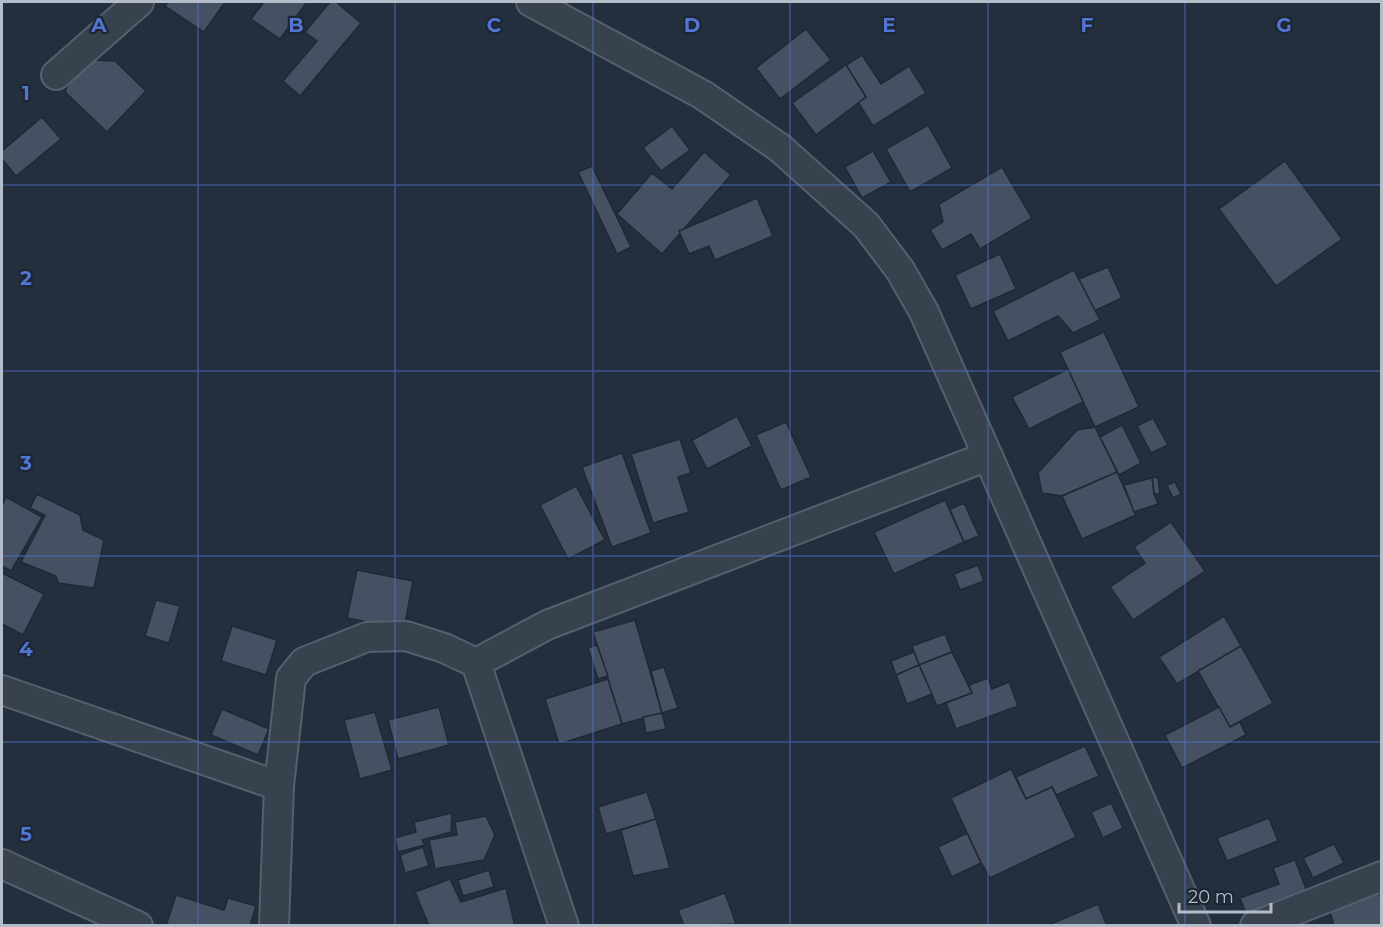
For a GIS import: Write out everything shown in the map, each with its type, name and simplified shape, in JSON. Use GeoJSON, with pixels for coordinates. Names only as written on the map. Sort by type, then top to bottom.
{"type":"FeatureCollection","features":[{"type":"Feature","properties":{"kind":"street"},"geometry":{"type":"LineString","coordinates":[[56,75],[140,2]]}},
{"type":"Feature","properties":{"kind":"street"},"geometry":{"type":"LineString","coordinates":[[531,2],[703,94],[780,148],[866,225],[900,270],[924,312],[1196,926]]}},
{"type":"Feature","properties":{"kind":"street"},"geometry":{"type":"LineString","coordinates":[[476,663],[547,625],[988,456]]}},
{"type":"Feature","properties":{"kind":"street"},"geometry":{"type":"LineString","coordinates":[[274,926],[279,786],[291,678],[304,662],[367,637],[406,636],[444,648],[476,663],[564,926]]}},
{"type":"Feature","properties":{"kind":"street"},"geometry":{"type":"LineString","coordinates":[[2,690],[279,786]]}},
{"type":"Feature","properties":{"kind":"street"},"geometry":{"type":"LineString","coordinates":[[2,864],[138,926]]}},
{"type":"Feature","properties":{"kind":"street"},"geometry":{"type":"LineString","coordinates":[[1255,926],[1382,876]]}},
{"type":"Feature","properties":{"kind":"building"},"geometry":{"type":"Polygon","coordinates":[[[168,2],[225,2],[204,32],[165,6],[168,2]]]}},
{"type":"Feature","properties":{"kind":"building"},"geometry":{"type":"Polygon","coordinates":[[[264,2],[307,2],[280,39],[251,19],[264,2]]]}},
{"type":"Feature","properties":{"kind":"building"},"geometry":{"type":"Polygon","coordinates":[[[330,2],[336,2],[361,23],[300,96],[283,81],[317,41],[305,32],[330,2]]]}},
{"type":"Feature","properties":{"kind":"building"},"geometry":{"type":"Polygon","coordinates":[[[806,29],[831,60],[780,99],[756,68],[806,29]]]}},
{"type":"Feature","properties":{"kind":"building"},"geometry":{"type":"Polygon","coordinates":[[[862,55],[881,84],[909,66],[926,93],[873,126],[858,102],[866,97],[846,65],[862,55]]]}},
{"type":"Feature","properties":{"kind":"building"},"geometry":{"type":"Polygon","coordinates":[[[115,61],[146,91],[107,132],[65,92],[72,73],[85,62],[115,61]]]}},
{"type":"Feature","properties":{"kind":"building"},"geometry":{"type":"Polygon","coordinates":[[[846,65],[866,97],[816,135],[792,103],[846,65]]]}},
{"type":"Feature","properties":{"kind":"building"},"geometry":{"type":"Polygon","coordinates":[[[42,117],[61,139],[16,176],[2,159],[2,151],[42,117]]]}},
{"type":"Feature","properties":{"kind":"building"},"geometry":{"type":"Polygon","coordinates":[[[928,125],[952,168],[910,192],[886,149],[928,125]]]}},
{"type":"Feature","properties":{"kind":"building"},"geometry":{"type":"Polygon","coordinates":[[[672,126],[690,150],[661,171],[643,148],[672,126]]]}},
{"type":"Feature","properties":{"kind":"building"},"geometry":{"type":"Polygon","coordinates":[[[873,151],[891,182],[862,198],[845,167],[873,151]]]}},
{"type":"Feature","properties":{"kind":"building"},"geometry":{"type":"Polygon","coordinates":[[[704,152],[731,175],[662,254],[617,214],[652,173],[672,189],[704,152]]]}},
{"type":"Feature","properties":{"kind":"building"},"geometry":{"type":"Polygon","coordinates":[[[1285,161],[1342,239],[1276,286],[1219,209],[1285,161]]]}},
{"type":"Feature","properties":{"kind":"building"},"geometry":{"type":"Polygon","coordinates":[[[592,166],[631,247],[617,254],[578,172],[592,166]]]}},
{"type":"Feature","properties":{"kind":"building"},"geometry":{"type":"Polygon","coordinates":[[[1002,167],[1032,218],[980,249],[971,234],[942,250],[930,230],[943,222],[939,204],[1002,167]]]}},
{"type":"Feature","properties":{"kind":"building"},"geometry":{"type":"Polygon","coordinates":[[[757,198],[773,236],[715,260],[709,246],[689,254],[679,231],[757,198]]]}},
{"type":"Feature","properties":{"kind":"building"},"geometry":{"type":"Polygon","coordinates":[[[1000,254],[1016,289],[971,309],[955,275],[1000,254]]]}},
{"type":"Feature","properties":{"kind":"building"},"geometry":{"type":"Polygon","coordinates":[[[1108,267],[1122,298],[1094,311],[1079,279],[1108,267]]]}},
{"type":"Feature","properties":{"kind":"building"},"geometry":{"type":"Polygon","coordinates":[[[1074,270],[1100,320],[1073,333],[1058,316],[1008,341],[993,311],[1074,270]]]}},
{"type":"Feature","properties":{"kind":"building"},"geometry":{"type":"Polygon","coordinates":[[[1104,332],[1139,407],[1095,427],[1060,352],[1104,332]]]}},
{"type":"Feature","properties":{"kind":"building"},"geometry":{"type":"Polygon","coordinates":[[[1068,369],[1083,402],[1029,429],[1012,397],[1068,369]]]}},
{"type":"Feature","properties":{"kind":"building"},"geometry":{"type":"Polygon","coordinates":[[[737,416],[752,446],[707,469],[692,440],[737,416]]]}},
{"type":"Feature","properties":{"kind":"building"},"geometry":{"type":"Polygon","coordinates":[[[1153,418],[1168,445],[1151,453],[1137,426],[1153,418]]]}},
{"type":"Feature","properties":{"kind":"building"},"geometry":{"type":"Polygon","coordinates":[[[786,422],[811,477],[781,490],[756,435],[786,422]]]}},
{"type":"Feature","properties":{"kind":"building"},"geometry":{"type":"Polygon","coordinates":[[[1122,425],[1141,463],[1119,475],[1100,437],[1122,425]]]}},
{"type":"Feature","properties":{"kind":"building"},"geometry":{"type":"Polygon","coordinates":[[[1095,427],[1117,472],[1062,496],[1042,493],[1038,473],[1077,430],[1095,427]]]}},
{"type":"Feature","properties":{"kind":"building"},"geometry":{"type":"Polygon","coordinates":[[[680,439],[691,473],[678,477],[689,512],[653,523],[631,454],[680,439]]]}},
{"type":"Feature","properties":{"kind":"building"},"geometry":{"type":"Polygon","coordinates":[[[622,453],[651,533],[612,547],[582,467],[622,453]]]}},
{"type":"Feature","properties":{"kind":"building"},"geometry":{"type":"Polygon","coordinates":[[[1117,472],[1136,515],[1082,539],[1062,496],[1117,472]]]}},
{"type":"Feature","properties":{"kind":"building"},"geometry":{"type":"Polygon","coordinates":[[[1158,477],[1160,494],[1154,494],[1152,478],[1158,477]]]}},
{"type":"Feature","properties":{"kind":"building"},"geometry":{"type":"Polygon","coordinates":[[[1152,478],[1158,504],[1134,512],[1124,485],[1152,478]]]}},
{"type":"Feature","properties":{"kind":"building"},"geometry":{"type":"Polygon","coordinates":[[[1175,482],[1181,494],[1173,498],[1167,485],[1175,482]]]}},
{"type":"Feature","properties":{"kind":"building"},"geometry":{"type":"Polygon","coordinates":[[[576,486],[605,540],[568,559],[540,505],[576,486]]]}},
{"type":"Feature","properties":{"kind":"building"},"geometry":{"type":"Polygon","coordinates":[[[37,494],[80,515],[83,530],[104,540],[94,588],[58,583],[56,576],[21,562],[45,515],[30,508],[37,494]]]}},
{"type":"Feature","properties":{"kind":"building"},"geometry":{"type":"Polygon","coordinates":[[[6,497],[42,517],[11,571],[2,566],[2,506],[6,497]]]}},
{"type":"Feature","properties":{"kind":"building"},"geometry":{"type":"Polygon","coordinates":[[[945,500],[964,542],[894,574],[874,532],[945,500]]]}},
{"type":"Feature","properties":{"kind":"building"},"geometry":{"type":"Polygon","coordinates":[[[964,503],[979,536],[964,542],[950,509],[964,503]]]}},
{"type":"Feature","properties":{"kind":"building"},"geometry":{"type":"Polygon","coordinates":[[[1171,522],[1205,571],[1133,620],[1110,587],[1145,563],[1134,547],[1171,522]]]}},
{"type":"Feature","properties":{"kind":"building"},"geometry":{"type":"Polygon","coordinates":[[[978,565],[984,581],[960,590],[954,574],[978,565]]]}},
{"type":"Feature","properties":{"kind":"building"},"geometry":{"type":"Polygon","coordinates":[[[357,570],[413,581],[404,629],[347,618],[357,570]]]}},
{"type":"Feature","properties":{"kind":"building"},"geometry":{"type":"Polygon","coordinates":[[[2,573],[44,594],[23,635],[2,624],[2,573]]]}},
{"type":"Feature","properties":{"kind":"building"},"geometry":{"type":"Polygon","coordinates":[[[156,600],[180,606],[169,643],[145,636],[156,600]]]}},
{"type":"Feature","properties":{"kind":"building"},"geometry":{"type":"Polygon","coordinates":[[[1224,616],[1241,646],[1177,684],[1159,657],[1224,616]]]}},
{"type":"Feature","properties":{"kind":"building"},"geometry":{"type":"Polygon","coordinates":[[[635,620],[662,713],[622,724],[593,632],[635,620]]]}},
{"type":"Feature","properties":{"kind":"building"},"geometry":{"type":"Polygon","coordinates":[[[232,626],[277,640],[266,675],[221,661],[232,626]]]}},
{"type":"Feature","properties":{"kind":"building"},"geometry":{"type":"Polygon","coordinates":[[[945,634],[952,652],[919,665],[912,646],[945,634]]]}},
{"type":"Feature","properties":{"kind":"building"},"geometry":{"type":"Polygon","coordinates":[[[597,645],[608,676],[598,679],[588,648],[597,645]]]}},
{"type":"Feature","properties":{"kind":"building"},"geometry":{"type":"Polygon","coordinates":[[[1241,646],[1273,703],[1230,727],[1198,671],[1241,646]]]}},
{"type":"Feature","properties":{"kind":"building"},"geometry":{"type":"Polygon","coordinates":[[[914,652],[919,665],[896,675],[891,661],[914,652]]]}},
{"type":"Feature","properties":{"kind":"building"},"geometry":{"type":"Polygon","coordinates":[[[952,652],[972,693],[937,706],[919,665],[952,652]]]}},
{"type":"Feature","properties":{"kind":"building"},"geometry":{"type":"Polygon","coordinates":[[[919,665],[932,694],[907,704],[896,675],[919,665]]]}},
{"type":"Feature","properties":{"kind":"building"},"geometry":{"type":"Polygon","coordinates":[[[664,667],[678,708],[662,713],[651,671],[664,667]]]}},
{"type":"Feature","properties":{"kind":"building"},"geometry":{"type":"Polygon","coordinates":[[[988,678],[992,689],[1009,682],[1018,706],[956,729],[946,703],[972,693],[969,685],[988,678]]]}},
{"type":"Feature","properties":{"kind":"building"},"geometry":{"type":"Polygon","coordinates":[[[608,679],[622,724],[559,744],[545,699],[608,679]]]}},
{"type":"Feature","properties":{"kind":"building"},"geometry":{"type":"Polygon","coordinates":[[[439,707],[449,745],[398,759],[388,720],[439,707]]]}},
{"type":"Feature","properties":{"kind":"building"},"geometry":{"type":"Polygon","coordinates":[[[1219,707],[1230,727],[1240,722],[1246,735],[1182,768],[1165,735],[1219,707]]]}},
{"type":"Feature","properties":{"kind":"building"},"geometry":{"type":"Polygon","coordinates":[[[222,709],[269,729],[258,755],[211,735],[222,709]]]}},
{"type":"Feature","properties":{"kind":"building"},"geometry":{"type":"Polygon","coordinates":[[[375,712],[392,770],[360,779],[344,720],[375,712]]]}},
{"type":"Feature","properties":{"kind":"building"},"geometry":{"type":"Polygon","coordinates":[[[662,713],[666,729],[646,733],[643,717],[662,713]]]}},
{"type":"Feature","properties":{"kind":"building"},"geometry":{"type":"Polygon","coordinates":[[[1085,746],[1099,776],[1056,795],[1052,787],[1026,799],[1016,777],[1085,746]]]}},
{"type":"Feature","properties":{"kind":"building"},"geometry":{"type":"Polygon","coordinates":[[[1011,769],[1026,799],[1052,787],[1076,837],[990,878],[951,798],[1011,769]]]}},
{"type":"Feature","properties":{"kind":"building"},"geometry":{"type":"Polygon","coordinates":[[[647,792],[656,819],[606,834],[598,807],[647,792]]]}},
{"type":"Feature","properties":{"kind":"building"},"geometry":{"type":"Polygon","coordinates":[[[1111,803],[1123,828],[1103,838],[1091,812],[1111,803]]]}},
{"type":"Feature","properties":{"kind":"building"},"geometry":{"type":"Polygon","coordinates":[[[452,813],[451,832],[422,840],[425,845],[398,852],[395,838],[416,832],[414,822],[452,813]]]}},
{"type":"Feature","properties":{"kind":"building"},"geometry":{"type":"Polygon","coordinates":[[[486,816],[495,835],[484,860],[435,869],[429,840],[457,835],[455,822],[486,816]]]}},
{"type":"Feature","properties":{"kind":"building"},"geometry":{"type":"Polygon","coordinates":[[[1269,818],[1278,841],[1227,861],[1217,838],[1269,818]]]}},
{"type":"Feature","properties":{"kind":"building"},"geometry":{"type":"Polygon","coordinates":[[[656,819],[670,868],[633,876],[621,830],[656,819]]]}},
{"type":"Feature","properties":{"kind":"building"},"geometry":{"type":"Polygon","coordinates":[[[967,833],[981,863],[952,877],[938,847],[967,833]]]}},
{"type":"Feature","properties":{"kind":"building"},"geometry":{"type":"Polygon","coordinates":[[[1334,844],[1344,863],[1313,878],[1303,858],[1334,844]]]}},
{"type":"Feature","properties":{"kind":"building"},"geometry":{"type":"Polygon","coordinates":[[[423,847],[429,866],[405,873],[400,855],[423,847]]]}},
{"type":"Feature","properties":{"kind":"building"},"geometry":{"type":"Polygon","coordinates":[[[1295,860],[1308,894],[1247,916],[1240,898],[1279,884],[1273,868],[1295,860]]]}},
{"type":"Feature","properties":{"kind":"building"},"geometry":{"type":"Polygon","coordinates":[[[489,870],[494,887],[463,896],[458,880],[489,870]]]}},
{"type":"Feature","properties":{"kind":"building"},"geometry":{"type":"Polygon","coordinates":[[[450,879],[461,902],[506,888],[515,926],[429,926],[415,892],[450,879]]]}},
{"type":"Feature","properties":{"kind":"building"},"geometry":{"type":"Polygon","coordinates":[[[1378,889],[1382,900],[1382,926],[1334,926],[1328,905],[1378,889]]]}},
{"type":"Feature","properties":{"kind":"building"},"geometry":{"type":"Polygon","coordinates":[[[725,893],[736,924],[684,926],[678,910],[725,893]]]}},
{"type":"Feature","properties":{"kind":"building"},"geometry":{"type":"Polygon","coordinates":[[[176,895],[224,910],[228,898],[256,906],[250,926],[166,926],[176,895]]]}},
{"type":"Feature","properties":{"kind":"building"},"geometry":{"type":"Polygon","coordinates":[[[1098,904],[1107,926],[1046,926],[1098,904]]]}}]}
